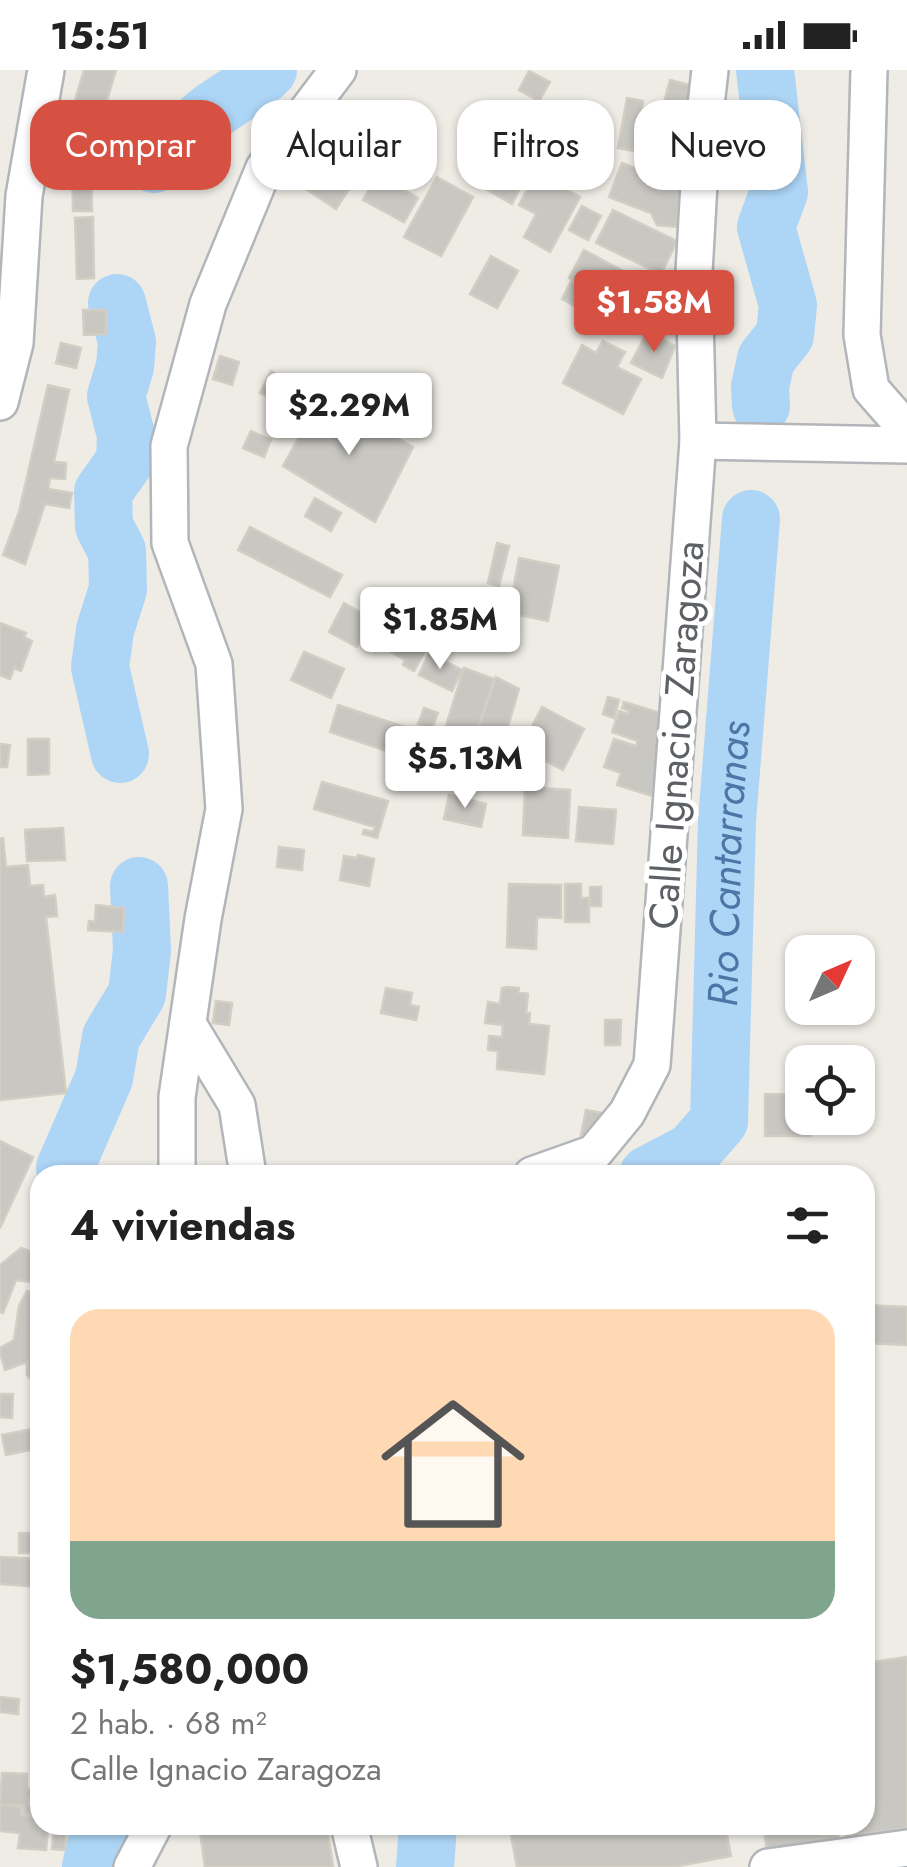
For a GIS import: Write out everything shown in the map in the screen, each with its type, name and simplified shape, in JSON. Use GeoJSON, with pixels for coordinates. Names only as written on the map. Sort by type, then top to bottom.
{"type":"FeatureCollection","features":[{"type":"Feature","properties":{"kind":"street"},"geometry":{"type":"LineString","coordinates":[[0,402],[15,343],[24,196],[46,70]]}},
{"type":"Feature","properties":{"kind":"street"},"geometry":{"type":"LineString","coordinates":[[176,1165],[177,1097],[224,809],[214,664],[170,543],[169,446],[208,304],[264,168],[338,70]]}},
{"type":"Feature","properties":{"kind":"street","name":"Calle Ignacio Zaragoza"},"geometry":{"type":"LineString","coordinates":[[560,1165],[594,1153],[627,1114],[652,1065],[698,441],[694,272],[710,70]]}},
{"type":"Feature","properties":{"kind":"street"},"geometry":{"type":"LineString","coordinates":[[869,70],[862,335],[871,389],[907,430]]}},
{"type":"Feature","properties":{"kind":"street"},"geometry":{"type":"LineString","coordinates":[[698,441],[907,445]]}},
{"type":"Feature","properties":{"kind":"street"},"geometry":{"type":"LineString","coordinates":[[188,1024],[236,1105],[246,1165]]}},
{"type":"Feature","properties":{"kind":"street"},"geometry":{"type":"LineString","coordinates":[[132,1867],[149,1835]]}},
{"type":"Feature","properties":{"kind":"street"},"geometry":{"type":"LineString","coordinates":[[351,1835],[359,1867]]}},
{"type":"Feature","properties":{"kind":"street"},"geometry":{"type":"LineString","coordinates":[[768,1867],[907,1848]]}},
{"type":"Feature","properties":{"kind":"building"},"geometry":{"type":"Polygon","coordinates":[[[84,70],[116,70],[107,100],[75,100],[84,70]]]}},
{"type":"Feature","properties":{"kind":"building"},"geometry":{"type":"Polygon","coordinates":[[[529,71],[550,82],[540,100],[519,90],[529,71]]]}},
{"type":"Feature","properties":{"kind":"building"},"geometry":{"type":"Polygon","coordinates":[[[670,80],[701,88],[698,100],[665,100],[670,80]]]}},
{"type":"Feature","properties":{"kind":"building"},"geometry":{"type":"Polygon","coordinates":[[[627,98],[638,100],[634,100],[634,151],[618,148],[627,98]]]}},
{"type":"Feature","properties":{"kind":"building"},"geometry":{"type":"Polygon","coordinates":[[[622,163],[634,167],[634,190],[680,190],[677,227],[657,225],[651,213],[609,197],[622,163]]]}},
{"type":"Feature","properties":{"kind":"building"},"geometry":{"type":"Polygon","coordinates":[[[437,177],[473,197],[441,256],[404,237],[430,190],[437,190],[437,177]]]}},
{"type":"Feature","properties":{"kind":"building"},"geometry":{"type":"Polygon","coordinates":[[[73,190],[92,190],[92,211],[73,211],[73,190]]]}},
{"type":"Feature","properties":{"kind":"building"},"geometry":{"type":"Polygon","coordinates":[[[307,190],[348,190],[336,209],[307,190]]]}},
{"type":"Feature","properties":{"kind":"building"},"geometry":{"type":"Polygon","coordinates":[[[369,190],[404,190],[418,198],[404,222],[363,200],[369,190]]]}},
{"type":"Feature","properties":{"kind":"building"},"geometry":{"type":"Polygon","coordinates":[[[488,190],[519,190],[512,204],[488,190]]]}},
{"type":"Feature","properties":{"kind":"building"},"geometry":{"type":"Polygon","coordinates":[[[527,190],[567,190],[580,197],[550,252],[524,237],[536,214],[519,205],[527,190]]]}},
{"type":"Feature","properties":{"kind":"building"},"geometry":{"type":"Polygon","coordinates":[[[582,206],[601,216],[588,240],[569,230],[582,206]]]}},
{"type":"Feature","properties":{"kind":"building"},"geometry":{"type":"Polygon","coordinates":[[[613,210],[677,241],[661,274],[596,243],[613,210]]]}},
{"type":"Feature","properties":{"kind":"building"},"geometry":{"type":"Polygon","coordinates":[[[93,217],[94,278],[77,279],[75,218],[93,217]]]}},
{"type":"Feature","properties":{"kind":"building"},"geometry":{"type":"Polygon","coordinates":[[[584,250],[671,297],[656,325],[569,278],[584,250]]]}},
{"type":"Feature","properties":{"kind":"building"},"geometry":{"type":"Polygon","coordinates":[[[491,256],[518,271],[497,308],[470,294],[491,256]]]}},
{"type":"Feature","properties":{"kind":"building"},"geometry":{"type":"Polygon","coordinates":[[[571,282],[594,293],[584,311],[562,299],[571,282]]]}},
{"type":"Feature","properties":{"kind":"building"},"geometry":{"type":"Polygon","coordinates":[[[83,310],[106,310],[106,334],[84,335],[83,310]]]}},
{"type":"Feature","properties":{"kind":"building"},"geometry":{"type":"Polygon","coordinates":[[[648,331],[675,346],[662,378],[631,363],[648,331]]]}},
{"type":"Feature","properties":{"kind":"building"},"geometry":{"type":"Polygon","coordinates":[[[603,341],[625,352],[617,367],[641,379],[623,414],[563,383],[582,345],[596,353],[603,341]]]}},
{"type":"Feature","properties":{"kind":"building"},"geometry":{"type":"Polygon","coordinates":[[[61,343],[81,348],[76,368],[56,363],[61,343]]]}},
{"type":"Feature","properties":{"kind":"building"},"geometry":{"type":"Polygon","coordinates":[[[220,356],[239,362],[232,385],[213,379],[220,356]]]}},
{"type":"Feature","properties":{"kind":"building"},"geometry":{"type":"Polygon","coordinates":[[[271,371],[299,385],[288,407],[260,393],[271,371]]]}},
{"type":"Feature","properties":{"kind":"building"},"geometry":{"type":"Polygon","coordinates":[[[48,385],[69,390],[54,462],[66,463],[65,479],[50,478],[48,489],[72,493],[69,508],[45,504],[25,564],[3,555],[19,512],[48,385]]]}},
{"type":"Feature","properties":{"kind":"building"},"geometry":{"type":"Polygon","coordinates":[[[322,396],[413,447],[375,522],[283,466],[322,396]]]}},
{"type":"Feature","properties":{"kind":"building"},"geometry":{"type":"Polygon","coordinates":[[[251,431],[271,440],[264,457],[243,448],[251,431]]]}},
{"type":"Feature","properties":{"kind":"building"},"geometry":{"type":"Polygon","coordinates":[[[315,498],[341,513],[331,531],[305,516],[315,498]]]}},
{"type":"Feature","properties":{"kind":"building"},"geometry":{"type":"Polygon","coordinates":[[[250,527],[342,575],[330,597],[238,550],[250,527]]]}},
{"type":"Feature","properties":{"kind":"building"},"geometry":{"type":"Polygon","coordinates":[[[497,543],[509,546],[499,586],[488,583],[497,543]]]}},
{"type":"Feature","properties":{"kind":"building"},"geometry":{"type":"Polygon","coordinates":[[[519,558],[559,566],[548,621],[509,613],[519,558]]]}},
{"type":"Feature","properties":{"kind":"building"},"geometry":{"type":"Polygon","coordinates":[[[344,603],[426,649],[414,671],[403,665],[405,660],[363,636],[357,647],[329,632],[344,603]]]}},
{"type":"Feature","properties":{"kind":"building"},"geometry":{"type":"Polygon","coordinates":[[[0,623],[26,633],[24,637],[32,641],[21,671],[14,668],[10,679],[0,675],[0,623]]]}},
{"type":"Feature","properties":{"kind":"building"},"geometry":{"type":"Polygon","coordinates":[[[304,652],[344,669],[331,698],[291,680],[304,652]]]}},
{"type":"Feature","properties":{"kind":"building"},"geometry":{"type":"Polygon","coordinates":[[[429,653],[462,670],[452,691],[419,675],[429,653]]]}},
{"type":"Feature","properties":{"kind":"building"},"geometry":{"type":"Polygon","coordinates":[[[464,668],[494,679],[474,739],[445,729],[464,668]]]}},
{"type":"Feature","properties":{"kind":"building"},"geometry":{"type":"Polygon","coordinates":[[[496,677],[519,689],[502,747],[475,738],[496,677]]]}},
{"type":"Feature","properties":{"kind":"building"},"geometry":{"type":"Polygon","coordinates":[[[608,697],[619,700],[614,718],[603,714],[608,697]]]}},
{"type":"Feature","properties":{"kind":"building"},"geometry":{"type":"Polygon","coordinates":[[[624,702],[667,715],[652,796],[617,785],[621,773],[604,767],[614,739],[636,746],[638,741],[612,732],[619,711],[628,714],[622,708],[624,702]]]}},
{"type":"Feature","properties":{"kind":"building"},"geometry":{"type":"Polygon","coordinates":[[[338,705],[480,752],[471,779],[330,732],[338,705]]]}},
{"type":"Feature","properties":{"kind":"building"},"geometry":{"type":"Polygon","coordinates":[[[542,707],[584,729],[563,770],[521,748],[542,707]]]}},
{"type":"Feature","properties":{"kind":"building"},"geometry":{"type":"Polygon","coordinates":[[[424,708],[438,713],[432,729],[418,724],[424,708]]]}},
{"type":"Feature","properties":{"kind":"building"},"geometry":{"type":"Polygon","coordinates":[[[28,739],[49,739],[49,774],[28,775],[28,739]]]}},
{"type":"Feature","properties":{"kind":"building"},"geometry":{"type":"Polygon","coordinates":[[[0,744],[10,745],[7,767],[0,767],[0,744]]]}},
{"type":"Feature","properties":{"kind":"building"},"geometry":{"type":"Polygon","coordinates":[[[322,782],[388,801],[377,838],[363,834],[364,830],[373,832],[375,827],[314,809],[322,782]]]}},
{"type":"Feature","properties":{"kind":"building"},"geometry":{"type":"Polygon","coordinates":[[[525,787],[570,790],[568,838],[523,835],[525,787]]]}},
{"type":"Feature","properties":{"kind":"building"},"geometry":{"type":"Polygon","coordinates":[[[449,795],[486,804],[481,827],[444,819],[449,795]]]}},
{"type":"Feature","properties":{"kind":"building"},"geometry":{"type":"Polygon","coordinates":[[[579,807],[616,810],[613,844],[576,841],[579,807]]]}},
{"type":"Feature","properties":{"kind":"building"},"geometry":{"type":"Polygon","coordinates":[[[63,828],[65,860],[27,861],[25,830],[63,828]]]}},
{"type":"Feature","properties":{"kind":"building"},"geometry":{"type":"Polygon","coordinates":[[[3,838],[6,867],[28,865],[30,886],[43,885],[44,897],[55,895],[57,916],[46,917],[66,1093],[0,1100],[3,838]]]}},
{"type":"Feature","properties":{"kind":"building"},"geometry":{"type":"Polygon","coordinates":[[[279,847],[304,850],[302,870],[277,867],[279,847]]]}},
{"type":"Feature","properties":{"kind":"building"},"geometry":{"type":"Polygon","coordinates":[[[344,856],[374,859],[369,886],[340,880],[344,856]]]}},
{"type":"Feature","properties":{"kind":"building"},"geometry":{"type":"Polygon","coordinates":[[[509,884],[561,885],[561,918],[537,917],[536,949],[507,947],[509,884]]]}},
{"type":"Feature","properties":{"kind":"building"},"geometry":{"type":"Polygon","coordinates":[[[565,884],[581,884],[581,898],[589,898],[589,922],[565,922],[565,884]]]}},
{"type":"Feature","properties":{"kind":"building"},"geometry":{"type":"Polygon","coordinates":[[[590,887],[601,887],[601,906],[590,906],[590,887]]]}},
{"type":"Feature","properties":{"kind":"building"},"geometry":{"type":"Polygon","coordinates":[[[96,905],[124,908],[123,932],[88,930],[89,921],[95,922],[96,905]]]}},
{"type":"Feature","properties":{"kind":"building"},"geometry":{"type":"Polygon","coordinates":[[[386,988],[412,993],[410,1005],[419,1007],[416,1020],[381,1013],[386,988]]]}},
{"type":"Feature","properties":{"kind":"building"},"geometry":{"type":"Polygon","coordinates":[[[502,988],[528,994],[529,1024],[549,1026],[544,1074],[497,1069],[498,1051],[488,1050],[489,1036],[502,1037],[503,1025],[485,1023],[488,1002],[500,1004],[502,988]]]}},
{"type":"Feature","properties":{"kind":"building"},"geometry":{"type":"Polygon","coordinates":[[[216,1001],[232,1003],[229,1025],[213,1023],[216,1001]]]}},
{"type":"Feature","properties":{"kind":"building"},"geometry":{"type":"Polygon","coordinates":[[[605,1020],[621,1020],[620,1045],[605,1045],[605,1020]]]}},
{"type":"Feature","properties":{"kind":"building"},"geometry":{"type":"Polygon","coordinates":[[[765,1094],[785,1095],[785,1135],[810,1136],[765,1136],[765,1094]]]}},
{"type":"Feature","properties":{"kind":"building"},"geometry":{"type":"Polygon","coordinates":[[[586,1110],[602,1113],[598,1138],[581,1135],[586,1110]]]}},
{"type":"Feature","properties":{"kind":"building"},"geometry":{"type":"Polygon","coordinates":[[[0,1141],[33,1157],[0,1228],[0,1141]]]}},
{"type":"Feature","properties":{"kind":"building"},"geometry":{"type":"Polygon","coordinates":[[[21,1248],[30,1251],[30,1282],[16,1280],[3,1313],[0,1312],[0,1265],[21,1248]]]}},
{"type":"Feature","properties":{"kind":"building"},"geometry":{"type":"Polygon","coordinates":[[[30,1291],[30,1378],[27,1362],[5,1370],[0,1352],[0,1348],[14,1340],[19,1306],[30,1291]]]}},
{"type":"Feature","properties":{"kind":"building"},"geometry":{"type":"Polygon","coordinates":[[[875,1305],[907,1307],[907,1345],[875,1343],[875,1305]]]}},
{"type":"Feature","properties":{"kind":"building"},"geometry":{"type":"Polygon","coordinates":[[[0,1394],[13,1394],[12,1418],[0,1417],[0,1394]]]}},
{"type":"Feature","properties":{"kind":"building"},"geometry":{"type":"Polygon","coordinates":[[[30,1429],[30,1450],[6,1455],[2,1435],[30,1429]]]}},
{"type":"Feature","properties":{"kind":"building"},"geometry":{"type":"Polygon","coordinates":[[[19,1533],[30,1533],[30,1553],[19,1553],[19,1533]]]}},
{"type":"Feature","properties":{"kind":"building"},"geometry":{"type":"Polygon","coordinates":[[[0,1557],[30,1558],[30,1586],[0,1584],[0,1557]]]}},
{"type":"Feature","properties":{"kind":"building"},"geometry":{"type":"Polygon","coordinates":[[[907,1657],[907,1828],[875,1832],[875,1662],[907,1657]]]}},
{"type":"Feature","properties":{"kind":"building"},"geometry":{"type":"Polygon","coordinates":[[[0,1697],[19,1699],[18,1714],[0,1712],[0,1697]]]}},
{"type":"Feature","properties":{"kind":"building"},"geometry":{"type":"Polygon","coordinates":[[[2,1773],[27,1774],[30,1815],[24,1815],[24,1805],[0,1805],[2,1773]]]}},
{"type":"Feature","properties":{"kind":"building"},"geometry":{"type":"Polygon","coordinates":[[[0,1805],[22,1807],[21,1815],[30,1816],[30,1835],[47,1835],[46,1850],[18,1848],[20,1833],[0,1831],[0,1805]]]}},
{"type":"Feature","properties":{"kind":"building"},"geometry":{"type":"Polygon","coordinates":[[[53,1835],[66,1835],[65,1850],[52,1849],[53,1835]]]}},
{"type":"Feature","properties":{"kind":"building"},"geometry":{"type":"Polygon","coordinates":[[[200,1835],[328,1835],[333,1867],[205,1867],[200,1835]]]}},
{"type":"Feature","properties":{"kind":"building"},"geometry":{"type":"Polygon","coordinates":[[[511,1835],[727,1835],[731,1856],[673,1867],[517,1867],[511,1835]]]}},
{"type":"Feature","properties":{"kind":"building"},"geometry":{"type":"Polygon","coordinates":[[[765,1835],[838,1835],[840,1847],[768,1857],[765,1835]]]}},
{"type":"Feature","properties":{"kind":"waterway","name":"Rio Cantarranas"},"geometry":{"type":"LineString","coordinates":[[228,100],[268,70]]}},
{"type":"Feature","properties":{"kind":"waterway","name":"Rio Cantarranas"},"geometry":{"type":"LineString","coordinates":[[761,406],[760,387],[766,359],[785,335],[788,305],[766,227],[779,192],[765,70]]}},
{"type":"Feature","properties":{"kind":"waterway","name":"Rio Cantarranas"},"geometry":{"type":"LineString","coordinates":[[117,303],[127,342],[125,367],[116,396],[126,435],[125,461],[103,492],[104,526],[117,551],[118,589],[105,630],[100,667],[120,754]]}},
{"type":"Feature","properties":{"kind":"waterway","name":"Rio Cantarranas"},"geometry":{"type":"LineString","coordinates":[[667,1165],[692,1152],[719,1121],[727,821],[751,519]]}},
{"type":"Feature","properties":{"kind":"waterway","name":"Rio Cantarranas"},"geometry":{"type":"LineString","coordinates":[[66,1165],[104,1078],[111,1037],[137,994],[142,950],[139,886]]}},
{"type":"Feature","properties":{"kind":"waterway","name":"Rio Cantarranas"},"geometry":{"type":"LineString","coordinates":[[91,1867],[98,1835]]}},
{"type":"Feature","properties":{"kind":"waterway","name":"Rio Cantarranas"},"geometry":{"type":"LineString","coordinates":[[425,1867],[427,1835]]}}]}
